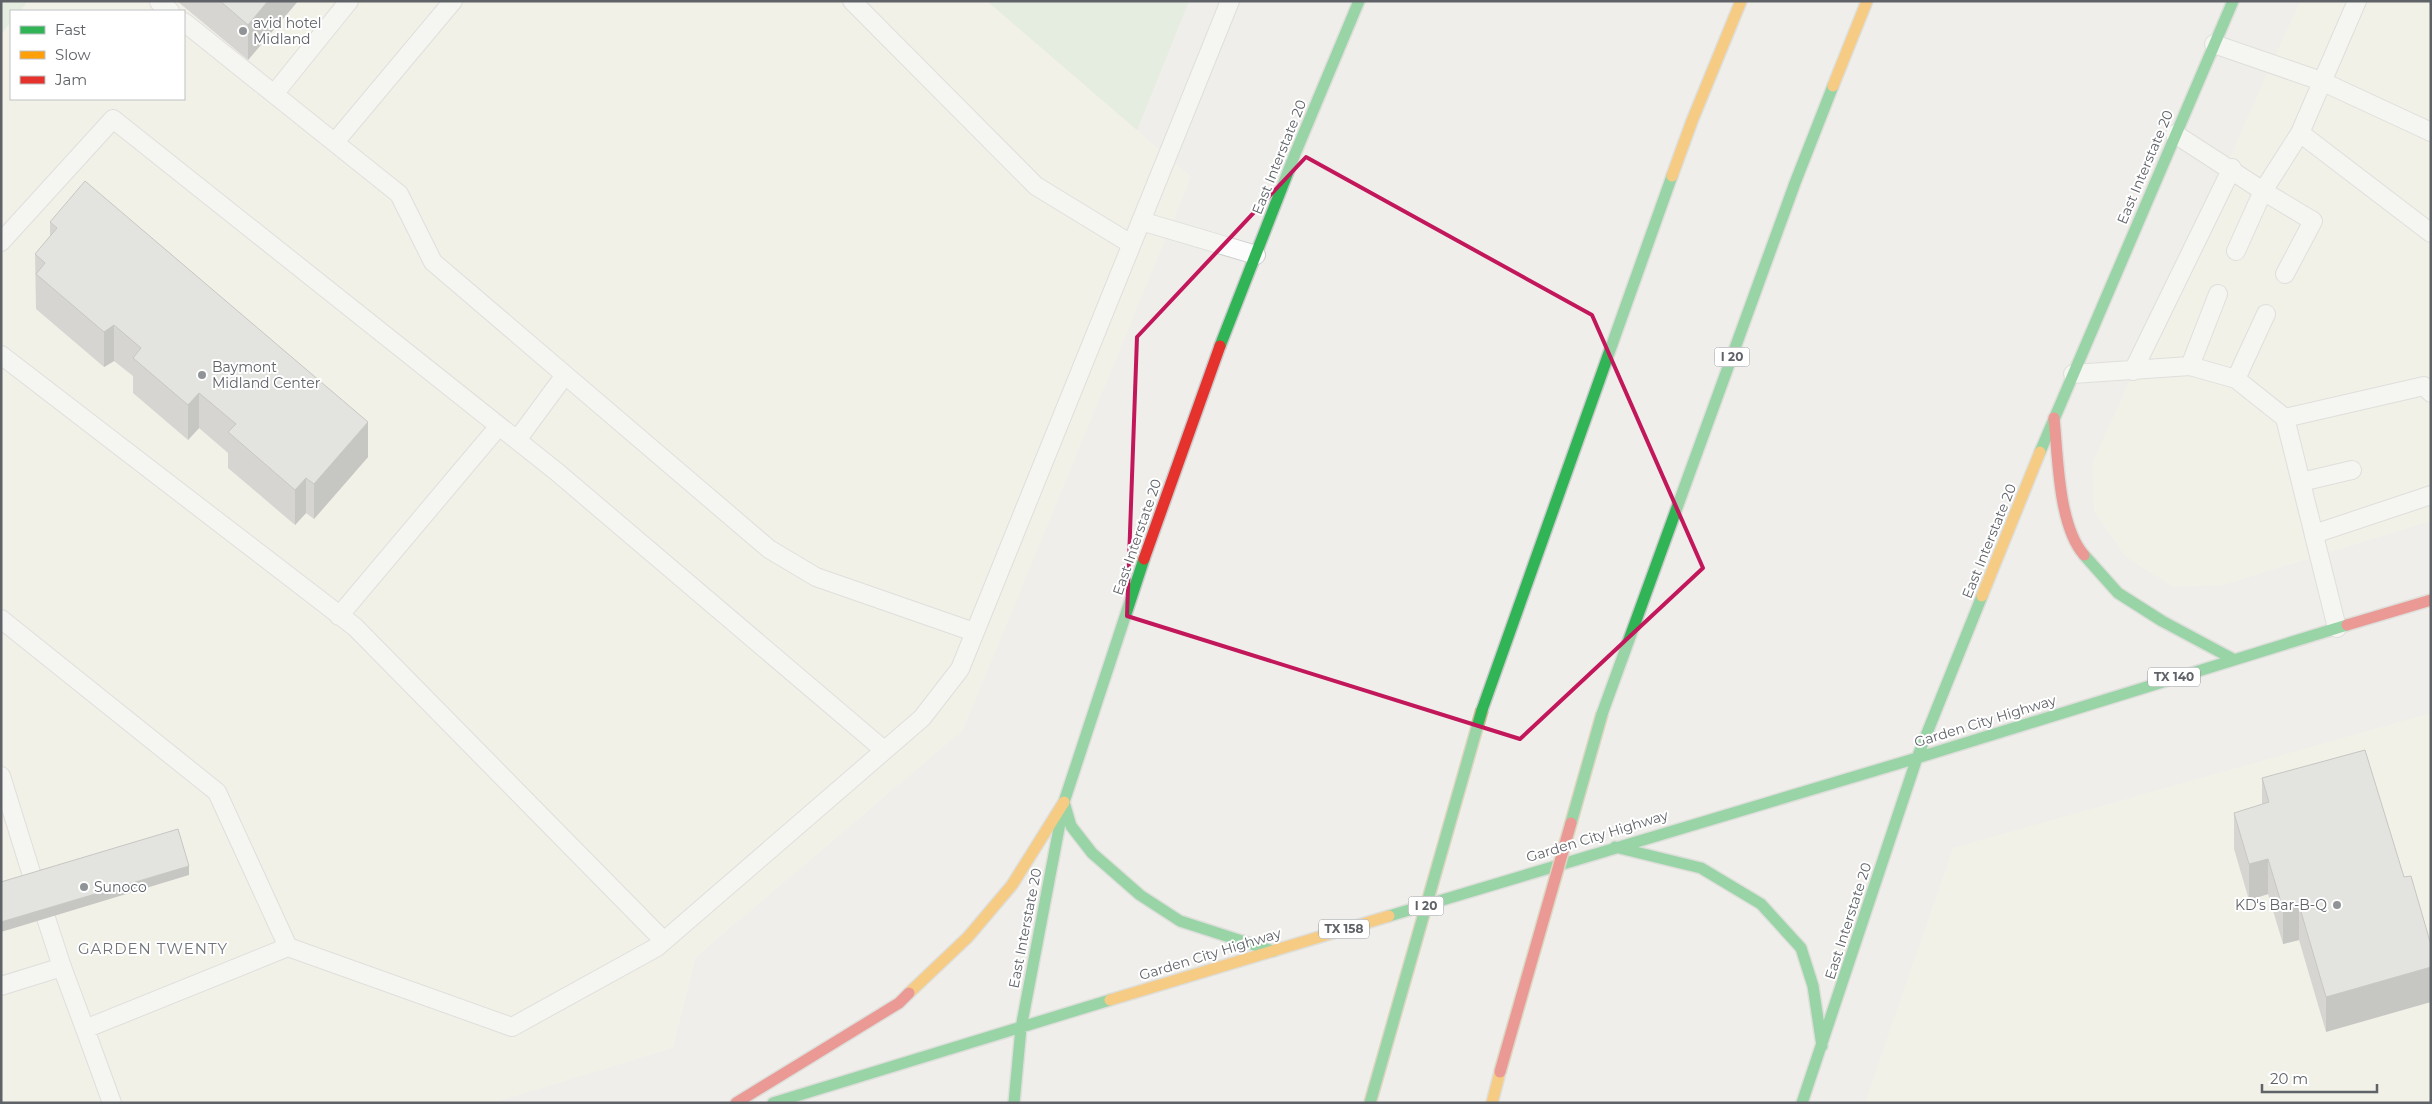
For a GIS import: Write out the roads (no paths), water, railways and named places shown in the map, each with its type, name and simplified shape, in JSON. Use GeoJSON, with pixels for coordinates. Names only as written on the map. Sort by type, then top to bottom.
{"type":"FeatureCollection","features":[{"type":"Feature","properties":{"kind":"main road","name":"East Interstate 20"},"geometry":{"type":"LineString","coordinates":[[1014,1103],[1021,1028],[1064,802],[1132,594],[1207,381],[1359,1]]}},
{"type":"Feature","properties":{"kind":"main road","name":"I 20"},"geometry":{"type":"LineString","coordinates":[[1370,1103],[1482,710],[1692,121],[1740,1]]}},
{"type":"Feature","properties":{"kind":"main road","name":"I 20"},"geometry":{"type":"LineString","coordinates":[[1492,1103],[1602,714],[1795,183],[1867,1]]}},
{"type":"Feature","properties":{"kind":"main road","name":"East Interstate 20"},"geometry":{"type":"LineString","coordinates":[[1802,1103],[1917,758],[2054,418],[2233,1]]}},
{"type":"Feature","properties":{"kind":"main road"},"geometry":{"type":"LineString","coordinates":[[2054,418],[2064,507],[2079,549],[2118,592],[2162,621],[2233,659]]}},
{"type":"Feature","properties":{"kind":"main road","name":"Garden City Highway"},"geometry":{"type":"LineString","coordinates":[[773,1103],[1614,847],[1917,758],[2233,659],[2431,600]]}},
{"type":"Feature","properties":{"kind":"main road"},"geometry":{"type":"LineString","coordinates":[[1064,802],[1071,826],[1092,853],[1140,895],[1180,921],[1273,951]]}},
{"type":"Feature","properties":{"kind":"main road"},"geometry":{"type":"LineString","coordinates":[[736,1103],[899,1003],[968,937],[1012,885],[1064,802]]}},
{"type":"Feature","properties":{"kind":"main road"},"geometry":{"type":"LineString","coordinates":[[1614,847],[1701,868],[1761,904],[1801,948],[1813,986],[1822,1046]]}},
{"type":"Feature","properties":{"kind":"lane"},"geometry":{"type":"LineString","coordinates":[[274,94],[349,1]]}},
{"type":"Feature","properties":{"kind":"lane"},"geometry":{"type":"LineString","coordinates":[[335,142],[453,1]]}},
{"type":"Feature","properties":{"kind":"lane"},"geometry":{"type":"LineString","coordinates":[[852,1],[1036,186],[1131,244]]}},
{"type":"Feature","properties":{"kind":"lane"},"geometry":{"type":"LineString","coordinates":[[85,1029],[288,946],[512,1026],[664,941],[922,718],[960,669],[1230,1]]}},
{"type":"Feature","properties":{"kind":"lane"},"geometry":{"type":"LineString","coordinates":[[2236,251],[2263,191],[2300,133],[2357,1]]}},
{"type":"Feature","properties":{"kind":"lane"},"geometry":{"type":"LineString","coordinates":[[185,23],[399,194],[433,262],[769,550],[816,577],[974,632]]}},
{"type":"Feature","properties":{"kind":"lane"},"geometry":{"type":"LineString","coordinates":[[2214,44],[2321,81],[2431,132]]}},
{"type":"Feature","properties":{"kind":"lane"},"geometry":{"type":"LineString","coordinates":[[1,242],[113,119],[564,478],[884,750]]}},
{"type":"Feature","properties":{"kind":"lane"},"geometry":{"type":"LineString","coordinates":[[2300,133],[2431,234]]}},
{"type":"Feature","properties":{"kind":"lane"},"geometry":{"type":"LineString","coordinates":[[2175,134],[2232,168],[2263,191],[2313,221],[2285,274]]}},
{"type":"Feature","properties":{"kind":"lane"},"geometry":{"type":"LineString","coordinates":[[2134,371],[2232,168]]}},
{"type":"Feature","properties":{"kind":"lane"},"geometry":{"type":"LineString","coordinates":[[1141,221],[1256,255]]}},
{"type":"Feature","properties":{"kind":"lane"},"geometry":{"type":"LineString","coordinates":[[2190,366],[2218,294]]}},
{"type":"Feature","properties":{"kind":"lane"},"geometry":{"type":"LineString","coordinates":[[2236,379],[2266,314]]}},
{"type":"Feature","properties":{"kind":"lane"},"geometry":{"type":"LineString","coordinates":[[2,354],[362,634],[664,941]]}},
{"type":"Feature","properties":{"kind":"lane"},"geometry":{"type":"LineString","coordinates":[[2073,374],[2190,366],[2236,379],[2285,418],[2337,628]]}},
{"type":"Feature","properties":{"kind":"lane"},"geometry":{"type":"LineString","coordinates":[[517,440],[565,375]]}},
{"type":"Feature","properties":{"kind":"lane"},"geometry":{"type":"LineString","coordinates":[[2285,418],[2424,386],[2431,393]]}},
{"type":"Feature","properties":{"kind":"lane"},"geometry":{"type":"LineString","coordinates":[[340,616],[499,426]]}},
{"type":"Feature","properties":{"kind":"lane"},"geometry":{"type":"LineString","coordinates":[[2301,482],[2352,470]]}},
{"type":"Feature","properties":{"kind":"lane"},"geometry":{"type":"LineString","coordinates":[[2314,534],[2431,495]]}},
{"type":"Feature","properties":{"kind":"lane"},"geometry":{"type":"LineString","coordinates":[[1,619],[216,792],[288,946]]}},
{"type":"Feature","properties":{"kind":"lane"},"geometry":{"type":"LineString","coordinates":[[1,776],[34,882]]}},
{"type":"Feature","properties":{"kind":"lane"},"geometry":{"type":"LineString","coordinates":[[46,918],[112,1103]]}},
{"type":"Feature","properties":{"kind":"lane"},"geometry":{"type":"LineString","coordinates":[[1,986],[62,967]]}},
{"type":"Feature","properties":{"kind":"place","name":"avid hotel Midland"},"geometry":{"type":"Point","coordinates":[243,31]}},
{"type":"Feature","properties":{"kind":"place","name":"Baymont Midland Center"},"geometry":{"type":"Point","coordinates":[202,375]}},
{"type":"Feature","properties":{"kind":"place","name":"Sunoco"},"geometry":{"type":"Point","coordinates":[84,887]}},
{"type":"Feature","properties":{"kind":"place","name":"KD's Bar-B-Q"},"geometry":{"type":"Point","coordinates":[2337,905]}},
{"type":"Feature","properties":{"kind":"district","name":"GARDEN TWENTY"},"geometry":{"type":"Point","coordinates":[153,949]}}]}
